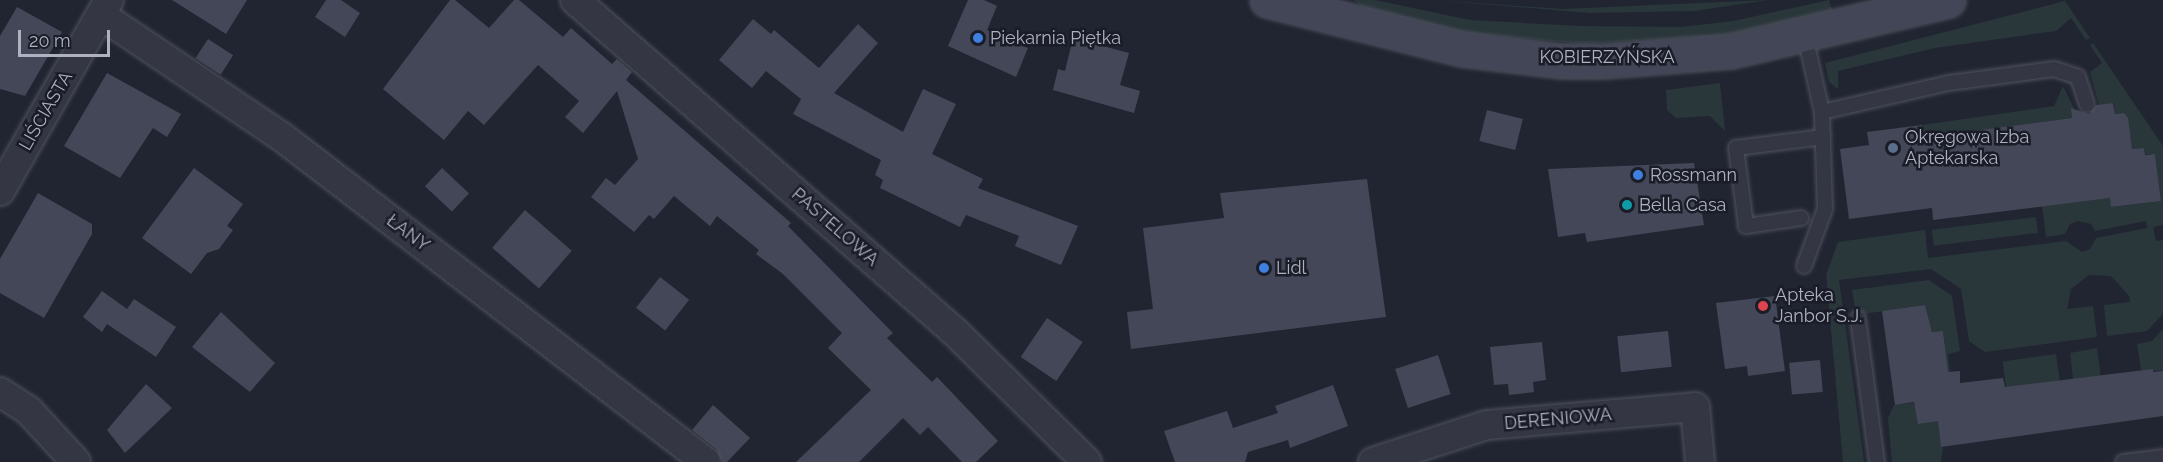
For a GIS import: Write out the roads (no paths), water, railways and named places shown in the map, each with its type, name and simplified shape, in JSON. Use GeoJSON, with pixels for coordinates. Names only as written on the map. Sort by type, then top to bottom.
{"type":"FeatureCollection","features":[{"type":"Feature","properties":{"kind":"street","name":"PASTELOWA"},"geometry":{"type":"LineString","coordinates":[[575,0],[955,332],[1087,462]]}},
{"type":"Feature","properties":{"kind":"street","name":"KOBIERZYŃSKA"},"geometry":{"type":"LineString","coordinates":[[1267,0],[1326,8],[1462,49],[1563,61],[1695,56],[1805,36],[1948,0]]}},
{"type":"Feature","properties":{"kind":"street","name":"LIŚCIASTA"},"geometry":{"type":"LineString","coordinates":[[0,191],[105,8]]}},
{"type":"Feature","properties":{"kind":"street","name":"ŁANY"},"geometry":{"type":"LineString","coordinates":[[105,8],[282,137],[706,462]]}},
{"type":"Feature","properties":{"kind":"street"},"geometry":{"type":"LineString","coordinates":[[0,392],[29,411],[76,462]]}},
{"type":"Feature","properties":{"kind":"street","name":"DERENIOWA"},"geometry":{"type":"LineString","coordinates":[[1373,462],[1487,424],[1695,407],[1700,462]]}},
{"type":"Feature","properties":{"kind":"lane"},"geometry":{"type":"LineString","coordinates":[[1804,266],[1825,209],[1822,112],[1805,36]]}},
{"type":"Feature","properties":{"kind":"lane"},"geometry":{"type":"LineString","coordinates":[[1822,112],[1949,83],[2054,69],[2079,77],[2087,105]]}},
{"type":"Feature","properties":{"kind":"lane"},"geometry":{"type":"LineString","coordinates":[[1801,218],[1746,226],[1736,148],[1823,137]]}},
{"type":"Feature","properties":{"kind":"lane"},"geometry":{"type":"LineString","coordinates":[[1857,318],[1877,462]]}},
{"type":"Feature","properties":{"kind":"lane"},"geometry":{"type":"LineString","coordinates":[[2122,462],[2163,457]]}},
{"type":"Feature","properties":{"kind":"place","name":"Piekarnia Piętka"},"geometry":{"type":"Point","coordinates":[978,38]}},
{"type":"Feature","properties":{"kind":"place","name":"Okręgowa Izba Aptekarska"},"geometry":{"type":"Point","coordinates":[1893,148]}},
{"type":"Feature","properties":{"kind":"place","name":"Rossmann"},"geometry":{"type":"Point","coordinates":[1638,175]}},
{"type":"Feature","properties":{"kind":"place","name":"Bella Casa"},"geometry":{"type":"Point","coordinates":[1627,205]}},
{"type":"Feature","properties":{"kind":"place","name":"Lidl"},"geometry":{"type":"Point","coordinates":[1264,268]}},
{"type":"Feature","properties":{"kind":"place","name":"Apteka Janbor S.J."},"geometry":{"type":"Point","coordinates":[1763,306]}}]}
